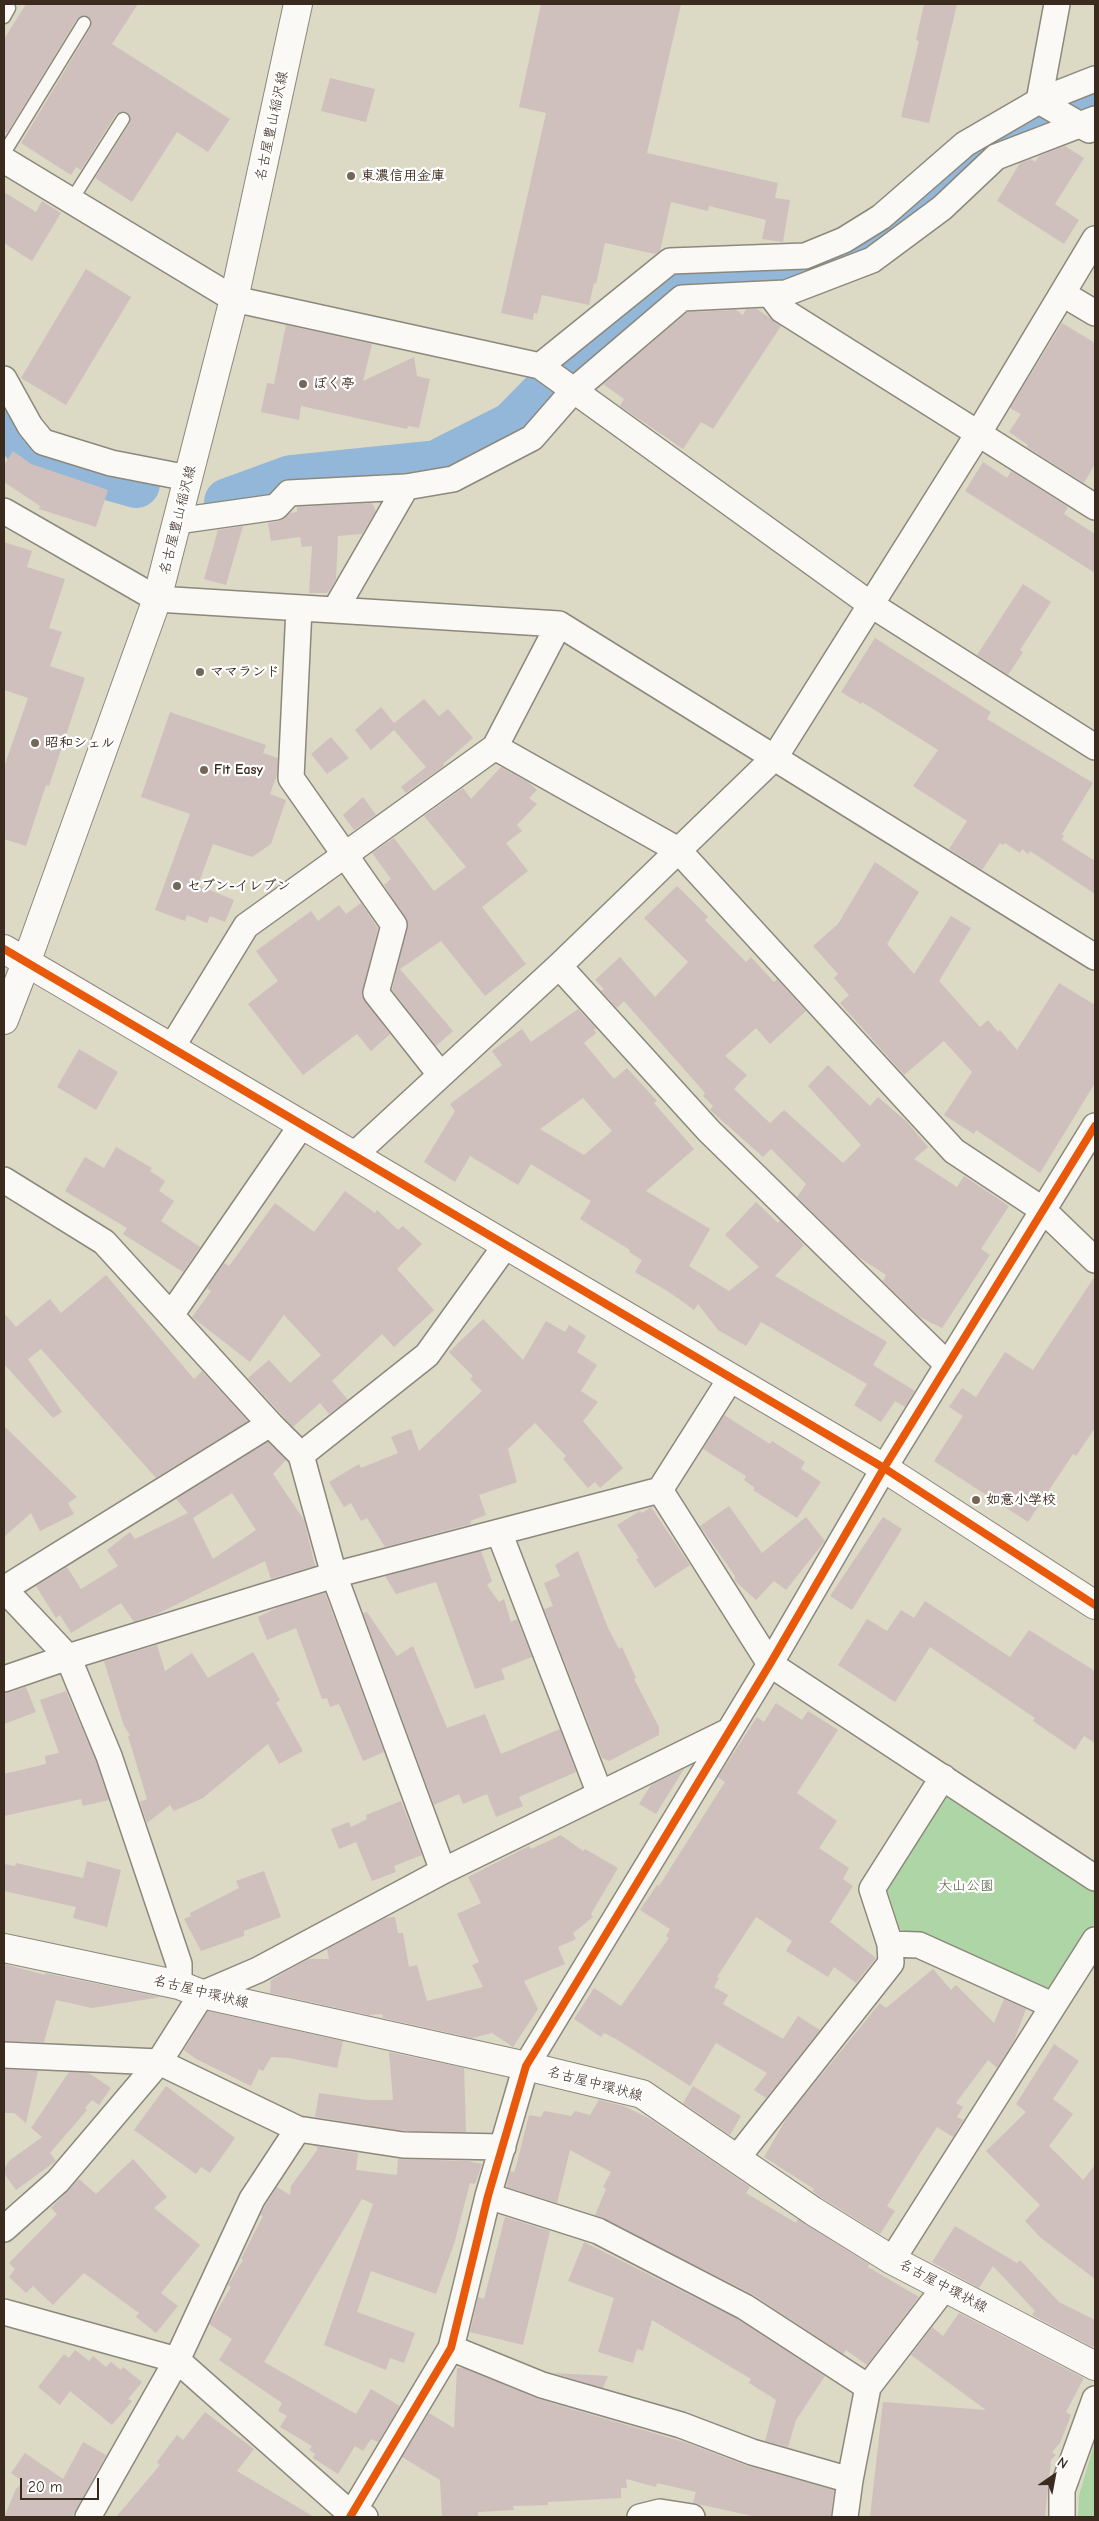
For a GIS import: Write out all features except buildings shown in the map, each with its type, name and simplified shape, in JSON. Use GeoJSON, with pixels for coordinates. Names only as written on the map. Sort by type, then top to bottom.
{"type":"FeatureCollection","features":[{"type":"Feature","properties":{"kind":"main road","name":"名古屋豊山稲沢線"},"geometry":{"type":"LineString","coordinates":[[4,1020],[15,956],[157,600],[234,299],[298,4]]}},
{"type":"Feature","properties":{"kind":"main road"},"geometry":{"type":"LineString","coordinates":[[15,956],[884,1468],[1095,1605]]}},
{"type":"Feature","properties":{"kind":"main road","name":"名古屋中環状線"},"geometry":{"type":"LineString","coordinates":[[4,1948],[642,2094],[813,2211],[892,2260],[1095,2366]]}},
{"type":"Feature","properties":{"kind":"street"},"geometry":{"type":"LineString","coordinates":[[1057,4],[1071,118]]}},
{"type":"Feature","properties":{"kind":"street"},"geometry":{"type":"LineString","coordinates":[[556,379],[682,298],[786,293],[872,260],[942,208],[996,157],[1071,118],[1095,79]]}},
{"type":"Feature","properties":{"kind":"street"},"geometry":{"type":"LineString","coordinates":[[177,520],[276,507],[289,493],[406,487],[453,478],[532,438],[556,379],[670,261],[805,256],[844,240],[881,217],[965,144],[1071,118]]}},
{"type":"Feature","properties":{"kind":"street"},"geometry":{"type":"LineString","coordinates":[[4,160],[234,299],[556,379],[870,604],[1095,747]]}},
{"type":"Feature","properties":{"kind":"street"},"geometry":{"type":"LineString","coordinates":[[353,1156],[559,966],[775,757],[978,434],[1095,239]]}},
{"type":"Feature","properties":{"kind":"street"},"geometry":{"type":"LineString","coordinates":[[770,294],[782,310],[1095,507]]}},
{"type":"Feature","properties":{"kind":"street"},"geometry":{"type":"LineString","coordinates":[[1063,294],[1095,313]]}},
{"type":"Feature","properties":{"kind":"street"},"geometry":{"type":"LineString","coordinates":[[4,379],[30,426],[43,442],[110,463],[188,478]]}},
{"type":"Feature","properties":{"kind":"street"},"geometry":{"type":"LineString","coordinates":[[335,610],[406,487]]}},
{"type":"Feature","properties":{"kind":"street"},"geometry":{"type":"LineString","coordinates":[[4,511],[157,600],[559,624],[1095,957]]}},
{"type":"Feature","properties":{"kind":"street"},"geometry":{"type":"LineString","coordinates":[[299,608],[291,778],[394,925],[376,993],[440,1074]]}},
{"type":"Feature","properties":{"kind":"street"},"geometry":{"type":"LineString","coordinates":[[172,1048],[246,926],[495,747],[559,624]]}},
{"type":"Feature","properties":{"kind":"street"},"geometry":{"type":"LineString","coordinates":[[495,747],[678,850],[954,1151],[1043,1210],[1095,1260]]}},
{"type":"Feature","properties":{"kind":"street"},"geometry":{"type":"LineString","coordinates":[[559,966],[709,1131],[948,1365]]}},
{"type":"Feature","properties":{"kind":"street"},"geometry":{"type":"LineString","coordinates":[[171,1315],[301,1126]]}},
{"type":"Feature","properties":{"kind":"street"},"geometry":{"type":"LineString","coordinates":[[4,2312],[177,2360],[356,2516],[451,2348],[488,2196],[526,2066],[770,1664],[884,1468],[1095,1126]]}},
{"type":"Feature","properties":{"kind":"street"},"geometry":{"type":"LineString","coordinates":[[4,1180],[104,1242],[300,1455],[334,1575],[442,1871]]}},
{"type":"Feature","properties":{"kind":"street"},"geometry":{"type":"LineString","coordinates":[[300,1455],[427,1355],[506,1245]]}},
{"type":"Feature","properties":{"kind":"street"},"geometry":{"type":"LineString","coordinates":[[4,1679],[68,1657],[334,1575],[660,1490],[731,1378]]}},
{"type":"Feature","properties":{"kind":"street"},"geometry":{"type":"LineString","coordinates":[[4,2229],[58,2181],[159,2062],[191,1990],[179,1964],[109,1756],[68,1657],[4,1589],[270,1424]]}},
{"type":"Feature","properties":{"kind":"street"},"geometry":{"type":"LineString","coordinates":[[660,1490],[770,1664],[1095,1878]]}},
{"type":"Feature","properties":{"kind":"street"},"geometry":{"type":"LineString","coordinates":[[499,1532],[600,1794]]}},
{"type":"Feature","properties":{"kind":"street"},"geometry":{"type":"LineString","coordinates":[[191,1990],[258,1970],[442,1871],[728,1731]]}},
{"type":"Feature","properties":{"kind":"street"},"geometry":{"type":"LineString","coordinates":[[737,2158],[891,1963],[890,1944],[872,1889],[943,1777]]}},
{"type":"Feature","properties":{"kind":"street"},"geometry":{"type":"LineString","coordinates":[[892,2260],[1095,1940]]}},
{"type":"Feature","properties":{"kind":"street"},"geometry":{"type":"LineString","coordinates":[[890,1944],[919,1945],[1052,2005]]}},
{"type":"Feature","properties":{"kind":"street"},"geometry":{"type":"LineString","coordinates":[[4,2055],[159,2062],[298,2129],[403,2145],[503,2147]]}},
{"type":"Feature","properties":{"kind":"street"},"geometry":{"type":"LineString","coordinates":[[88,2517],[177,2360],[252,2199],[298,2129]]}},
{"type":"Feature","properties":{"kind":"street"},"geometry":{"type":"LineString","coordinates":[[488,2196],[598,2231],[745,2307],[868,2387]]}},
{"type":"Feature","properties":{"kind":"street"},"geometry":{"type":"LineString","coordinates":[[845,2517],[850,2480],[868,2387],[945,2287]]}},
{"type":"Feature","properties":{"kind":"street"},"geometry":{"type":"LineString","coordinates":[[451,2348],[542,2385],[681,2425],[752,2452],[850,2480]]}},
{"type":"Feature","properties":{"kind":"street"},"geometry":{"type":"LineString","coordinates":[[1062,2517],[1062,2490],[1095,2399]]}},
{"type":"Feature","properties":{"kind":"street"},"geometry":{"type":"LineString","coordinates":[[640,2517],[660,2512],[692,2517]]}},
{"type":"Feature","properties":{"kind":"lane"},"geometry":{"type":"LineString","coordinates":[[4,153],[84,23]]}},
{"type":"Feature","properties":{"kind":"lane"},"geometry":{"type":"LineString","coordinates":[[71,201],[123,119]]}},
{"type":"Feature","properties":{"kind":"green space","name":"大山公園"},"geometry":{"type":"Polygon","coordinates":[[[949,1797],[1095,1890],[1095,1923],[1054,1989],[1041,1992],[900,1929],[886,1887],[937,1799],[949,1797]]]}},
{"type":"Feature","properties":{"kind":"green space"},"geometry":{"type":"Polygon","coordinates":[[[1095,2442],[1095,2517],[1078,2517],[1079,2495],[1095,2442]]]}},
{"type":"Feature","properties":{"kind":"waterway"},"geometry":{"type":"LineString","coordinates":[[228,502],[291,479],[437,464],[512,426],[584,353],[673,280],[807,270],[864,247],[921,203],[987,147],[1034,122],[1095,95]]}},
{"type":"Feature","properties":{"kind":"waterway"},"geometry":{"type":"LineString","coordinates":[[4,409],[11,425],[36,456],[136,484]]}},
{"type":"Feature","properties":{"kind":"cycle path"},"geometry":{"type":"LineString","coordinates":[[4,949],[884,1468],[1095,1605]]}},
{"type":"Feature","properties":{"kind":"cycle path"},"geometry":{"type":"LineString","coordinates":[[350,2517],[451,2348],[488,2196],[526,2066],[770,1664],[884,1468],[1095,1126]]}},
{"type":"Feature","properties":{"kind":"place","name":"東濃信用金庫"},"geometry":{"type":"Point","coordinates":[351,176]}},
{"type":"Feature","properties":{"kind":"place","name":"ぼく亭"},"geometry":{"type":"Point","coordinates":[303,384]}},
{"type":"Feature","properties":{"kind":"place","name":"ママランド"},"geometry":{"type":"Point","coordinates":[200,672]}},
{"type":"Feature","properties":{"kind":"place","name":"昭和シェル"},"geometry":{"type":"Point","coordinates":[35,743]}},
{"type":"Feature","properties":{"kind":"place","name":"Fit Easy"},"geometry":{"type":"Point","coordinates":[204,770]}},
{"type":"Feature","properties":{"kind":"place","name":"セブン-イレブン"},"geometry":{"type":"Point","coordinates":[177,886]}},
{"type":"Feature","properties":{"kind":"place","name":"如意小学校"},"geometry":{"type":"Point","coordinates":[976,1500]}}]}
